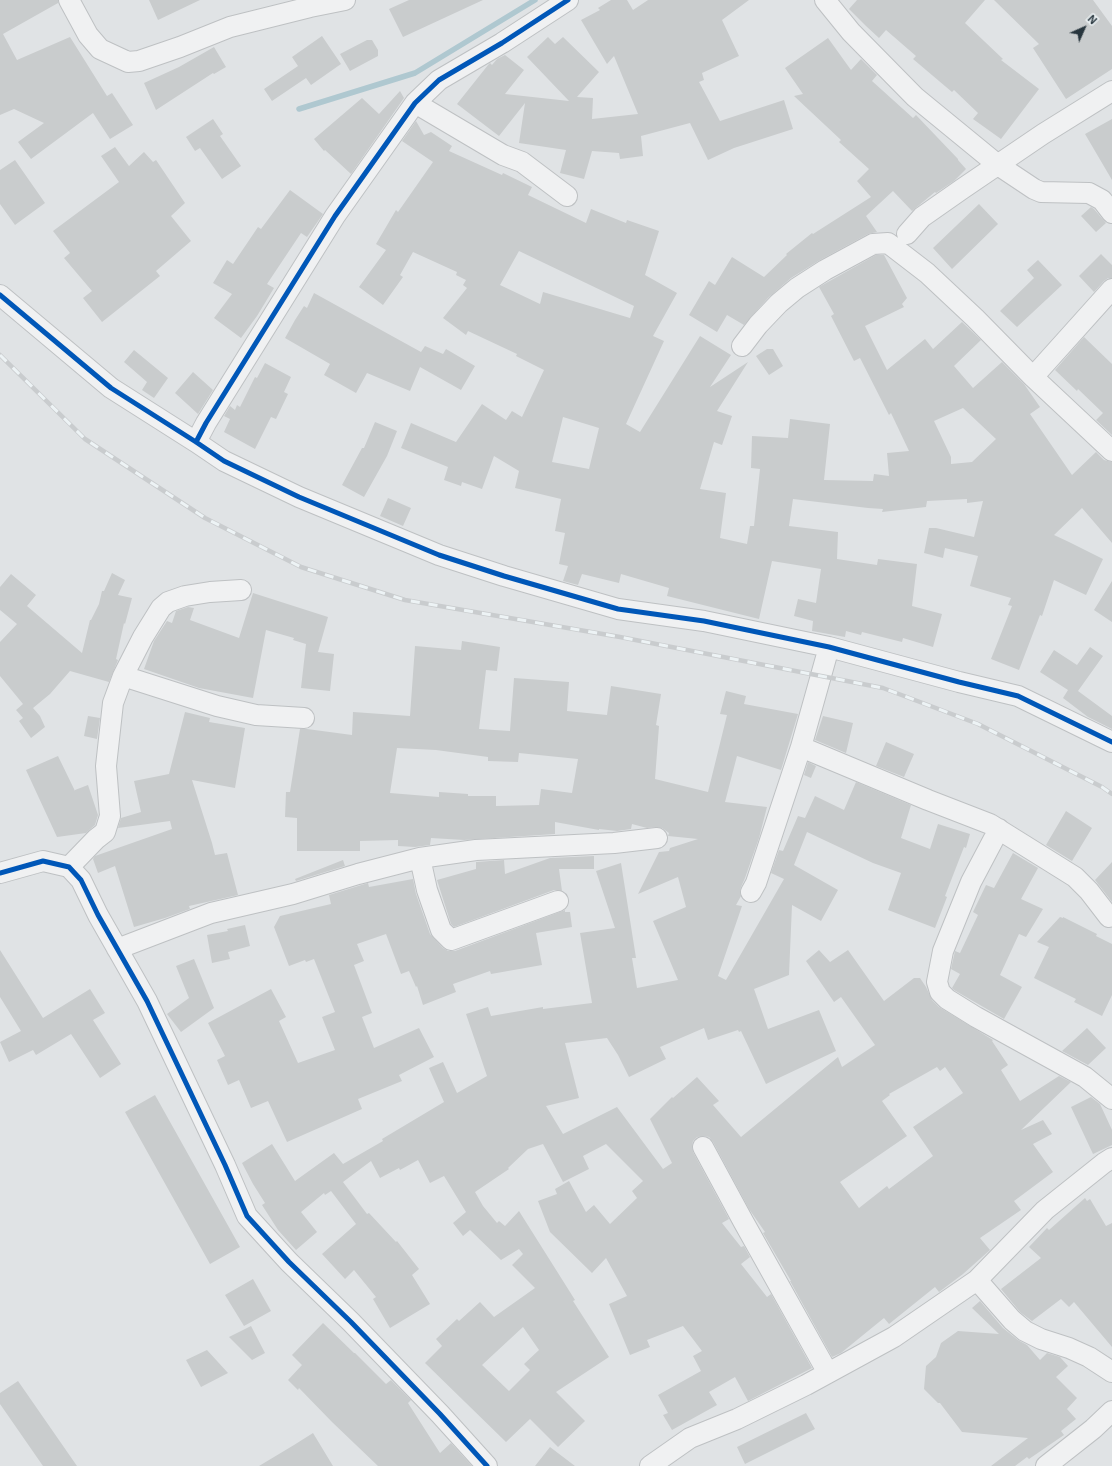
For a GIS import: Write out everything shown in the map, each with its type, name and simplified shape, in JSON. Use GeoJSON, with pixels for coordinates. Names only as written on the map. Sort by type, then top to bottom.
{"type":"FeatureCollection","features":[{"type":"Feature","properties":{"kind":"street"},"geometry":{"type":"LineString","coordinates":[[68,0],[88,35],[100,49],[128,62],[139,61],[180,47],[230,27],[345,0]]}},
{"type":"Feature","properties":{"kind":"street"},"geometry":{"type":"LineString","coordinates":[[196,442],[206,423],[335,216],[415,103],[439,80],[502,43],[568,0]]}},
{"type":"Feature","properties":{"kind":"street"},"geometry":{"type":"LineString","coordinates":[[825,0],[851,32],[915,97],[998,164],[1034,189],[1041,192],[1089,193],[1102,200],[1112,213]]}},
{"type":"Feature","properties":{"kind":"street"},"geometry":{"type":"LineString","coordinates":[[907,234],[922,217],[1043,134],[1112,91]]}},
{"type":"Feature","properties":{"kind":"street"},"geometry":{"type":"LineString","coordinates":[[415,103],[503,155],[522,162],[567,196]]}},
{"type":"Feature","properties":{"kind":"street"},"geometry":{"type":"LineString","coordinates":[[742,346],[758,325],[779,303],[797,288],[825,270],[873,244],[888,243],[932,278],[975,318],[1033,377],[1112,451]]}},
{"type":"Feature","properties":{"kind":"street"},"geometry":{"type":"LineString","coordinates":[[1033,377],[1112,289]]}},
{"type":"Feature","properties":{"kind":"street"},"geometry":{"type":"LineString","coordinates":[[0,295],[111,388],[224,461],[299,496],[440,555],[504,576],[618,609],[704,621],[829,647],[959,682],[1018,696],[1112,742]]}},
{"type":"Feature","properties":{"kind":"street"},"geometry":{"type":"LineString","coordinates":[[69,867],[96,839],[105,832],[110,816],[106,766],[113,703],[123,676],[143,637],[161,608],[168,602],[185,596],[210,592],[241,590]]}},
{"type":"Feature","properties":{"kind":"street"},"geometry":{"type":"LineString","coordinates":[[751,892],[756,883],[800,747],[829,647]]}},
{"type":"Feature","properties":{"kind":"street"},"geometry":{"type":"LineString","coordinates":[[123,676],[216,706],[256,715],[304,718]]}},
{"type":"Feature","properties":{"kind":"street"},"geometry":{"type":"LineString","coordinates":[[800,747],[990,824],[1075,877],[1089,891],[1109,917]]}},
{"type":"Feature","properties":{"kind":"street"},"geometry":{"type":"LineString","coordinates":[[999,829],[971,882],[943,951],[937,982],[940,992],[947,999],[976,1017],[1085,1077],[1112,1099]]}},
{"type":"Feature","properties":{"kind":"street"},"geometry":{"type":"LineString","coordinates":[[117,949],[211,914],[293,894],[358,874],[420,858],[476,850],[614,843],[657,838]]}},
{"type":"Feature","properties":{"kind":"street"},"geometry":{"type":"LineString","coordinates":[[420,858],[427,890],[441,930],[451,940],[558,901]]}},
{"type":"Feature","properties":{"kind":"street"},"geometry":{"type":"LineString","coordinates":[[0,873],[43,861],[69,867],[81,880],[98,915],[150,1008],[226,1165],[246,1216],[289,1262],[351,1322],[440,1414],[487,1466]]}},
{"type":"Feature","properties":{"kind":"street"},"geometry":{"type":"LineString","coordinates":[[703,1147],[828,1372]]}},
{"type":"Feature","properties":{"kind":"street"},"geometry":{"type":"LineString","coordinates":[[650,1466],[690,1438],[737,1419],[806,1385],[894,1337],[976,1280],[1045,1210],[1112,1158]]}},
{"type":"Feature","properties":{"kind":"street"},"geometry":{"type":"LineString","coordinates":[[976,1280],[1012,1320],[1025,1331],[1041,1339],[1082,1354],[1112,1372]]}},
{"type":"Feature","properties":{"kind":"street"},"geometry":{"type":"LineString","coordinates":[[1046,1466],[1093,1429],[1112,1411]]}},
{"type":"Feature","properties":{"kind":"building"},"geometry":{"type":"Polygon","coordinates":[[[0,0],[58,0],[58,3],[3,34],[17,60],[70,37],[107,96],[112,93],[133,125],[110,139],[93,113],[31,159],[18,142],[44,123],[14,109],[0,115],[0,0]]]}},
{"type":"Feature","properties":{"kind":"building"},"geometry":{"type":"Polygon","coordinates":[[[149,0],[200,0],[158,20],[149,0]]]}},
{"type":"Feature","properties":{"kind":"building"},"geometry":{"type":"Polygon","coordinates":[[[409,0],[483,0],[403,37],[389,9],[409,0]]]}},
{"type":"Feature","properties":{"kind":"building"},"geometry":{"type":"Polygon","coordinates":[[[611,0],[627,0],[633,10],[648,0],[749,0],[722,20],[739,56],[702,73],[704,80],[699,82],[720,121],[784,100],[793,129],[734,148],[708,160],[690,123],[641,136],[643,156],[620,159],[619,153],[592,151],[584,179],[560,173],[566,150],[519,143],[525,103],[499,136],[457,104],[488,65],[490,63],[492,65],[497,59],[505,55],[524,70],[505,94],[569,101],[527,57],[548,37],[555,44],[563,37],[599,72],[577,97],[593,98],[592,119],[638,114],[614,56],[607,64],[581,20],[600,10],[598,8],[611,0]]]}},
{"type":"Feature","properties":{"kind":"building"},"geometry":{"type":"Polygon","coordinates":[[[857,0],[985,0],[965,23],[1003,59],[1001,60],[1039,89],[1001,139],[973,119],[978,113],[954,90],[952,92],[913,59],[916,56],[886,30],[879,38],[866,26],[849,9],[857,0]]]}},
{"type":"Feature","properties":{"kind":"building"},"geometry":{"type":"Polygon","coordinates":[[[994,0],[1093,0],[1112,26],[1112,69],[1066,99],[1033,48],[1039,44],[994,0]]]}},
{"type":"Feature","properties":{"kind":"building"},"geometry":{"type":"Polygon","coordinates":[[[322,36],[341,64],[311,85],[306,78],[272,101],[264,89],[298,66],[292,57],[322,36]]]}},
{"type":"Feature","properties":{"kind":"building"},"geometry":{"type":"Polygon","coordinates":[[[828,38],[851,70],[861,59],[877,75],[872,81],[913,118],[916,115],[966,169],[954,181],[936,193],[935,192],[912,211],[893,191],[866,216],[877,232],[868,234],[820,260],[791,278],[768,298],[744,325],[727,315],[717,332],[689,315],[709,281],[715,285],[732,257],[764,277],[787,255],[786,254],[812,233],[813,234],[871,197],[857,181],[869,169],[839,142],[841,140],[794,96],[803,94],[785,68],[828,38]]]}},
{"type":"Feature","properties":{"kind":"building"},"geometry":{"type":"Polygon","coordinates":[[[367,40],[372,40],[378,50],[378,56],[350,71],[340,54],[367,40]]]}},
{"type":"Feature","properties":{"kind":"building"},"geometry":{"type":"Polygon","coordinates":[[[214,47],[226,67],[214,74],[213,73],[156,110],[144,83],[179,67],[214,47]]]}},
{"type":"Feature","properties":{"kind":"building"},"geometry":{"type":"Polygon","coordinates":[[[400,91],[404,98],[351,174],[325,150],[324,151],[314,139],[362,98],[379,114],[400,91]]]}},
{"type":"Feature","properties":{"kind":"building"},"geometry":{"type":"Polygon","coordinates":[[[213,119],[223,134],[220,136],[241,166],[222,179],[200,148],[195,151],[186,137],[213,119]]]}},
{"type":"Feature","properties":{"kind":"building"},"geometry":{"type":"Polygon","coordinates":[[[1112,119],[1112,180],[1085,134],[1112,119]]]}},
{"type":"Feature","properties":{"kind":"building"},"geometry":{"type":"Polygon","coordinates":[[[416,121],[424,135],[431,132],[452,146],[449,151],[502,175],[503,173],[532,187],[528,195],[586,223],[591,209],[626,223],[627,220],[659,231],[645,275],[677,293],[653,336],[664,341],[626,424],[640,432],[700,336],[731,355],[710,387],[748,362],[717,411],[732,416],[722,445],[714,442],[700,489],[726,493],[720,538],[747,544],[750,526],[754,526],[760,469],[751,468],[752,436],[788,438],[790,419],[830,424],[824,480],[873,481],[874,474],[889,476],[887,453],[909,451],[891,413],[889,415],[860,358],[854,361],[831,316],[834,314],[819,287],[876,255],[884,255],[907,298],[902,304],[904,307],[865,326],[887,370],[925,339],[933,349],[962,322],[981,340],[954,366],[973,388],[1002,362],[1024,384],[1040,407],[1030,414],[1072,475],[1096,452],[1104,460],[1112,462],[1112,543],[1082,508],[1054,535],[1103,559],[1086,595],[1054,580],[1042,616],[1040,615],[1019,670],[991,659],[1012,606],[1008,605],[1011,598],[970,586],[978,556],[945,548],[943,558],[924,553],[929,528],[936,528],[974,537],[983,501],[967,503],[967,499],[927,501],[926,507],[882,512],[883,509],[793,499],[789,526],[838,532],[837,559],[877,565],[878,559],[917,564],[912,606],[942,614],[933,647],[903,638],[902,642],[862,632],[861,635],[846,631],[845,637],[812,631],[813,621],[794,616],[798,599],[816,603],[821,569],[772,561],[759,619],[667,596],[669,588],[621,574],[619,583],[582,574],[578,585],[563,581],[568,566],[559,564],[565,533],[555,531],[561,499],[515,488],[519,471],[494,456],[482,489],[462,482],[461,486],[444,480],[448,467],[401,448],[411,423],[456,442],[482,404],[506,420],[512,411],[522,417],[544,370],[516,356],[517,354],[468,331],[466,335],[443,318],[467,288],[463,285],[466,280],[456,275],[457,272],[413,252],[400,275],[403,277],[383,305],[359,287],[386,250],[376,244],[396,210],[398,212],[433,162],[402,141],[416,121]],[[519,251],[500,285],[540,304],[543,292],[630,318],[634,306],[519,251]],[[963,408],[934,421],[951,457],[951,464],[972,462],[996,439],[963,408]],[[563,417],[552,462],[589,469],[599,428],[563,417]]]}},
{"type":"Feature","properties":{"kind":"building"},"geometry":{"type":"Polygon","coordinates":[[[115,147],[129,166],[144,152],[153,162],[156,160],[185,203],[171,216],[191,241],[156,271],[160,276],[102,322],[83,298],[92,291],[64,258],[70,253],[53,231],[119,182],[101,156],[115,147]]]}},
{"type":"Feature","properties":{"kind":"building"},"geometry":{"type":"Polygon","coordinates":[[[15,160],[45,203],[15,225],[0,204],[0,170],[15,160]]]}},
{"type":"Feature","properties":{"kind":"building"},"geometry":{"type":"Polygon","coordinates":[[[290,190],[323,214],[307,237],[301,233],[267,284],[274,288],[257,316],[241,338],[214,318],[232,294],[213,283],[227,260],[233,264],[258,227],[261,229],[290,190]]]}},
{"type":"Feature","properties":{"kind":"building"},"geometry":{"type":"Polygon","coordinates":[[[979,204],[998,224],[952,269],[933,248],[979,204]]]}},
{"type":"Feature","properties":{"kind":"building"},"geometry":{"type":"Polygon","coordinates":[[[1091,207],[1106,223],[1096,232],[1081,216],[1091,207]]]}},
{"type":"Feature","properties":{"kind":"building"},"geometry":{"type":"Polygon","coordinates":[[[1101,254],[1112,265],[1112,278],[1108,278],[1104,281],[1094,292],[1079,276],[1101,254]]]}},
{"type":"Feature","properties":{"kind":"building"},"geometry":{"type":"Polygon","coordinates":[[[1038,260],[1062,285],[1017,327],[1000,311],[1034,278],[1027,270],[1038,260]]]}},
{"type":"Feature","properties":{"kind":"building"},"geometry":{"type":"Polygon","coordinates":[[[314,293],[421,352],[425,346],[443,354],[446,349],[475,366],[461,390],[420,367],[410,391],[367,373],[356,393],[324,375],[330,364],[285,338],[304,306],[307,308],[314,293]]]}},
{"type":"Feature","properties":{"kind":"building"},"geometry":{"type":"Polygon","coordinates":[[[1084,337],[1112,364],[1112,435],[1096,420],[1103,413],[1055,370],[1084,337]]]}},
{"type":"Feature","properties":{"kind":"building"},"geometry":{"type":"Polygon","coordinates":[[[767,349],[773,349],[783,366],[769,375],[756,356],[767,349]]]}},
{"type":"Feature","properties":{"kind":"building"},"geometry":{"type":"Polygon","coordinates":[[[134,350],[168,378],[154,398],[142,390],[147,382],[124,362],[134,350]]]}},
{"type":"Feature","properties":{"kind":"building"},"geometry":{"type":"Polygon","coordinates":[[[265,363],[291,377],[284,392],[288,394],[276,419],[271,417],[255,449],[224,432],[230,419],[224,416],[230,406],[235,410],[237,405],[240,407],[255,377],[257,378],[265,363]]]}},
{"type":"Feature","properties":{"kind":"building"},"geometry":{"type":"Polygon","coordinates":[[[193,372],[213,390],[198,414],[175,393],[193,372]]]}},
{"type":"Feature","properties":{"kind":"building"},"geometry":{"type":"Polygon","coordinates":[[[375,422],[397,431],[387,456],[364,497],[342,485],[362,448],[364,448],[375,422]]]}},
{"type":"Feature","properties":{"kind":"building"},"geometry":{"type":"Polygon","coordinates":[[[388,498],[411,508],[403,526],[380,516],[388,498]]]}},
{"type":"Feature","properties":{"kind":"building"},"geometry":{"type":"Polygon","coordinates":[[[112,573],[125,580],[118,595],[132,598],[125,624],[124,623],[116,659],[118,660],[109,682],[70,671],[50,694],[33,708],[40,716],[45,727],[31,738],[19,721],[23,718],[16,710],[23,704],[0,676],[0,642],[17,624],[0,610],[0,587],[11,574],[36,595],[27,606],[82,653],[90,620],[99,604],[102,591],[104,591],[112,573]]]}},
{"type":"Feature","properties":{"kind":"building"},"geometry":{"type":"Polygon","coordinates":[[[1112,581],[1112,622],[1094,610],[1112,581]]]}},
{"type":"Feature","properties":{"kind":"building"},"geometry":{"type":"Polygon","coordinates":[[[253,593],[328,617],[318,652],[334,654],[330,691],[301,688],[306,644],[293,640],[294,638],[266,630],[253,698],[199,688],[144,669],[154,641],[167,621],[172,623],[176,611],[188,607],[194,608],[190,620],[239,638],[253,593]]]}},
{"type":"Feature","properties":{"kind":"building"},"geometry":{"type":"Polygon","coordinates":[[[462,641],[500,647],[497,671],[486,670],[479,729],[510,731],[514,678],[569,682],[567,711],[607,715],[611,686],[661,694],[656,725],[659,726],[655,779],[708,792],[727,715],[720,714],[726,691],[746,696],[744,704],[798,714],[781,770],[737,756],[725,802],[767,807],[759,838],[741,887],[741,896],[736,905],[742,906],[718,976],[726,980],[784,879],[771,873],[779,850],[783,851],[798,816],[805,818],[815,796],[844,810],[856,782],[911,805],[901,838],[930,849],[938,824],[970,834],[966,848],[964,847],[945,896],[947,897],[935,928],[888,910],[901,873],[873,863],[807,832],[794,865],[838,890],[821,921],[792,905],[789,975],[754,989],[768,1029],[819,1010],[836,1051],[766,1084],[741,1031],[739,1032],[738,1030],[708,1040],[704,1028],[660,1047],[666,1059],[629,1077],[618,1055],[607,1038],[565,1043],[579,1098],[546,1106],[563,1134],[617,1107],[663,1169],[672,1163],[650,1119],[672,1097],[673,1098],[697,1077],[719,1101],[713,1105],[741,1137],[838,1057],[842,1067],[875,1045],[841,997],[834,1002],[806,961],[819,950],[830,962],[848,950],[884,1001],[914,978],[920,978],[932,1000],[939,1007],[993,1040],[992,1041],[1008,1065],[1001,1070],[1020,1101],[1059,1076],[1071,1082],[1021,1130],[1043,1120],[1052,1134],[1033,1144],[1053,1172],[1014,1201],[1021,1210],[980,1238],[990,1250],[963,1274],[939,1292],[935,1287],[889,1324],[884,1318],[841,1353],[832,1357],[763,1233],[765,1232],[749,1209],[713,1142],[709,1137],[697,1137],[693,1141],[693,1152],[729,1219],[722,1223],[741,1247],[744,1246],[750,1257],[741,1264],[767,1297],[771,1294],[812,1368],[748,1401],[735,1377],[709,1392],[717,1405],[672,1430],[663,1415],[668,1413],[658,1395],[701,1371],[693,1356],[702,1351],[683,1326],[647,1340],[650,1347],[630,1355],[609,1304],[627,1296],[606,1258],[592,1273],[550,1232],[538,1201],[557,1194],[555,1189],[569,1181],[586,1212],[594,1205],[610,1224],[637,1198],[632,1191],[643,1181],[606,1144],[583,1156],[589,1169],[563,1182],[543,1144],[528,1149],[508,1168],[509,1169],[475,1192],[483,1206],[497,1223],[499,1221],[505,1226],[519,1211],[575,1300],[573,1301],[609,1357],[556,1392],[585,1421],[558,1447],[530,1419],[506,1442],[425,1363],[442,1346],[436,1339],[457,1319],[459,1321],[480,1302],[494,1317],[535,1288],[512,1265],[523,1254],[519,1249],[501,1260],[470,1230],[463,1236],[453,1223],[466,1212],[444,1176],[430,1183],[418,1160],[400,1170],[399,1168],[380,1178],[371,1161],[343,1182],[367,1214],[369,1213],[396,1242],[397,1241],[419,1269],[412,1275],[430,1304],[390,1328],[373,1299],[376,1297],[354,1270],[345,1279],[322,1254],[356,1224],[331,1191],[325,1195],[324,1193],[301,1212],[317,1232],[296,1250],[278,1230],[262,1205],[265,1203],[242,1163],[272,1144],[295,1181],[334,1153],[343,1164],[383,1141],[382,1139],[444,1102],[429,1068],[443,1062],[457,1093],[487,1076],[466,1014],[488,1007],[491,1016],[543,1007],[543,1009],[592,1003],[580,933],[615,928],[596,871],[621,863],[636,958],[632,958],[637,988],[678,980],[653,921],[686,907],[678,877],[638,894],[659,852],[669,851],[670,848],[698,839],[668,836],[669,833],[662,828],[647,828],[632,824],[631,829],[617,831],[599,830],[555,822],[555,834],[464,840],[431,838],[430,845],[415,847],[398,846],[398,840],[360,841],[360,851],[297,851],[297,818],[285,817],[286,792],[290,792],[300,729],[352,735],[353,712],[410,716],[415,646],[461,650],[462,641]],[[397,748],[390,793],[439,797],[439,792],[468,794],[468,796],[496,796],[496,806],[539,805],[541,789],[572,793],[578,759],[519,753],[518,762],[488,761],[488,757],[436,750],[397,748]],[[937,1067],[889,1094],[890,1095],[882,1101],[907,1136],[840,1182],[859,1208],[887,1186],[889,1189],[933,1156],[913,1127],[963,1093],[945,1067],[940,1071],[937,1067]],[[523,1327],[482,1365],[509,1391],[530,1370],[524,1364],[539,1350],[523,1327]]]}},
{"type":"Feature","properties":{"kind":"building"},"geometry":{"type":"Polygon","coordinates":[[[1090,647],[1103,656],[1078,691],[1112,716],[1112,729],[1088,717],[1063,698],[1068,690],[1040,672],[1054,650],[1077,665],[1090,647]]]}},
{"type":"Feature","properties":{"kind":"building"},"geometry":{"type":"Polygon","coordinates":[[[185,712],[210,718],[209,722],[245,728],[235,788],[192,780],[215,855],[227,853],[238,895],[189,906],[190,909],[134,927],[115,866],[98,873],[93,859],[95,856],[172,829],[170,821],[118,828],[121,818],[141,812],[134,781],[169,774],[185,712]]]}},
{"type":"Feature","properties":{"kind":"building"},"geometry":{"type":"Polygon","coordinates":[[[88,716],[100,718],[97,739],[84,736],[88,716]]]}},
{"type":"Feature","properties":{"kind":"building"},"geometry":{"type":"Polygon","coordinates":[[[823,716],[853,723],[846,753],[815,740],[823,716]]]}},
{"type":"Feature","properties":{"kind":"building"},"geometry":{"type":"Polygon","coordinates":[[[886,742],[914,754],[904,777],[876,766],[886,742]]]}},
{"type":"Feature","properties":{"kind":"building"},"geometry":{"type":"Polygon","coordinates":[[[58,756],[75,791],[88,785],[98,815],[95,825],[86,833],[57,837],[26,770],[58,756]]]}},
{"type":"Feature","properties":{"kind":"building"},"geometry":{"type":"Polygon","coordinates":[[[808,762],[816,766],[811,778],[804,775],[808,762]]]}},
{"type":"Feature","properties":{"kind":"building"},"geometry":{"type":"Polygon","coordinates":[[[1066,811],[1092,828],[1072,861],[1046,845],[1066,811]]]}},
{"type":"Feature","properties":{"kind":"building"},"geometry":{"type":"Polygon","coordinates":[[[1013,853],[1038,868],[1021,899],[1043,909],[1026,937],[1019,934],[1000,975],[1022,987],[1004,1019],[954,990],[952,988],[960,974],[951,969],[955,951],[960,953],[978,915],[973,912],[986,885],[994,888],[1013,853]]]}},
{"type":"Feature","properties":{"kind":"building"},"geometry":{"type":"Polygon","coordinates":[[[594,856],[594,869],[559,869],[562,891],[554,890],[454,927],[451,924],[437,880],[476,869],[476,862],[504,860],[505,874],[550,858],[594,856]]]}},
{"type":"Feature","properties":{"kind":"building"},"geometry":{"type":"Polygon","coordinates":[[[343,860],[345,866],[296,881],[295,879],[343,860]]]}},
{"type":"Feature","properties":{"kind":"building"},"geometry":{"type":"Polygon","coordinates":[[[1112,862],[1112,902],[1095,880],[1112,862]]]}},
{"type":"Feature","properties":{"kind":"building"},"geometry":{"type":"Polygon","coordinates":[[[413,879],[416,894],[430,934],[443,948],[448,951],[455,951],[565,910],[565,912],[570,912],[572,927],[536,933],[542,965],[491,974],[490,971],[453,984],[456,992],[423,1005],[417,986],[416,987],[409,971],[401,974],[386,934],[357,944],[364,961],[354,965],[372,1013],[362,1017],[374,1048],[419,1028],[434,1057],[399,1075],[402,1081],[358,1099],[362,1109],[287,1142],[268,1101],[251,1108],[239,1080],[228,1085],[217,1060],[225,1056],[208,1023],[271,989],[286,1017],[279,1021],[298,1063],[335,1050],[322,1017],[335,1012],[314,959],[306,962],[305,960],[289,966],[274,927],[280,916],[331,904],[329,895],[368,883],[369,887],[413,879]]]}},
{"type":"Feature","properties":{"kind":"building"},"geometry":{"type":"Polygon","coordinates":[[[1060,917],[1063,917],[1097,934],[1096,936],[1112,944],[1112,995],[1102,1016],[1074,1002],[1076,999],[1034,978],[1049,947],[1037,942],[1060,917]]]}},
{"type":"Feature","properties":{"kind":"building"},"geometry":{"type":"Polygon","coordinates":[[[245,925],[250,946],[228,952],[230,959],[212,963],[207,935],[228,931],[227,929],[245,925]]]}},
{"type":"Feature","properties":{"kind":"building"},"geometry":{"type":"Polygon","coordinates":[[[0,950],[43,1018],[90,989],[105,1013],[93,1020],[121,1064],[100,1078],[71,1034],[36,1055],[33,1050],[9,1062],[0,1042],[21,1031],[0,997],[0,950]]]}},
{"type":"Feature","properties":{"kind":"building"},"geometry":{"type":"Polygon","coordinates":[[[194,959],[214,1008],[181,1032],[167,1014],[189,998],[176,966],[194,959]]]}},
{"type":"Feature","properties":{"kind":"building"},"geometry":{"type":"Polygon","coordinates":[[[1087,1028],[1106,1048],[1088,1065],[1062,1051],[1087,1028]]]}},
{"type":"Feature","properties":{"kind":"building"},"geometry":{"type":"Polygon","coordinates":[[[155,1095],[240,1247],[210,1264],[125,1112],[155,1095]]]}},
{"type":"Feature","properties":{"kind":"building"},"geometry":{"type":"Polygon","coordinates":[[[1091,1097],[1100,1104],[1112,1130],[1112,1145],[1093,1154],[1071,1107],[1091,1097]]]}},
{"type":"Feature","properties":{"kind":"building"},"geometry":{"type":"Polygon","coordinates":[[[1085,1198],[1087,1201],[1090,1199],[1106,1226],[1112,1223],[1112,1347],[1074,1302],[1069,1307],[1061,1299],[1032,1321],[1020,1312],[1001,1289],[1041,1258],[1029,1247],[1047,1228],[1049,1230],[1085,1198]]]}},
{"type":"Feature","properties":{"kind":"building"},"geometry":{"type":"Polygon","coordinates":[[[253,1279],[271,1311],[244,1326],[225,1295],[253,1279]]]}},
{"type":"Feature","properties":{"kind":"building"},"geometry":{"type":"Polygon","coordinates":[[[980,1301],[1003,1328],[1027,1345],[1040,1360],[1047,1353],[1060,1357],[1068,1366],[1056,1377],[1077,1398],[1067,1409],[1076,1419],[1061,1431],[1064,1435],[1029,1459],[1027,1457],[1015,1466],[991,1466],[1028,1438],[962,1432],[940,1403],[938,1403],[924,1389],[926,1366],[936,1357],[941,1343],[958,1331],[999,1334],[972,1308],[980,1301]]]}},
{"type":"Feature","properties":{"kind":"building"},"geometry":{"type":"Polygon","coordinates":[[[323,1323],[386,1384],[391,1380],[411,1400],[408,1403],[440,1453],[451,1443],[472,1466],[378,1466],[299,1388],[298,1390],[288,1380],[302,1365],[292,1355],[323,1323]]]}},
{"type":"Feature","properties":{"kind":"building"},"geometry":{"type":"Polygon","coordinates":[[[251,1326],[265,1353],[252,1360],[229,1337],[251,1326]]]}},
{"type":"Feature","properties":{"kind":"building"},"geometry":{"type":"Polygon","coordinates":[[[207,1350],[228,1373],[201,1387],[186,1360],[207,1350]]]}},
{"type":"Feature","properties":{"kind":"building"},"geometry":{"type":"Polygon","coordinates":[[[18,1381],[77,1466],[43,1466],[0,1404],[0,1393],[18,1381]]]}},
{"type":"Feature","properties":{"kind":"building"},"geometry":{"type":"Polygon","coordinates":[[[806,1413],[815,1429],[745,1464],[737,1447],[806,1413]]]}},
{"type":"Feature","properties":{"kind":"building"},"geometry":{"type":"Polygon","coordinates":[[[313,1433],[333,1466],[259,1466],[294,1445],[313,1433]]]}},
{"type":"Feature","properties":{"kind":"building"},"geometry":{"type":"Polygon","coordinates":[[[550,1447],[575,1466],[535,1466],[550,1447]]]}},
{"type":"Feature","properties":{"kind":"waterway"},"geometry":{"type":"LineString","coordinates":[[299,109],[415,73],[535,0]]}},
{"type":"Feature","properties":{"kind":"railway"},"geometry":{"type":"LineString","coordinates":[[0,355],[85,439],[205,518],[301,567],[405,600],[620,637],[883,688],[978,724],[1102,787],[1112,794]]}},
{"type":"Feature","properties":{"kind":"cycle path"},"geometry":{"type":"LineString","coordinates":[[196,442],[206,423],[335,216],[415,103],[439,80],[502,43],[568,0]]}},
{"type":"Feature","properties":{"kind":"cycle path"},"geometry":{"type":"LineString","coordinates":[[0,295],[111,388],[224,461],[299,497],[439,555],[504,576],[618,609],[704,621],[829,647],[959,682],[1018,696],[1112,742]]}},
{"type":"Feature","properties":{"kind":"cycle path"},"geometry":{"type":"LineString","coordinates":[[0,873],[43,861],[69,867],[81,880],[98,915],[147,1001],[225,1165],[247,1216],[289,1262],[351,1322],[440,1414],[487,1466]]}}]}
